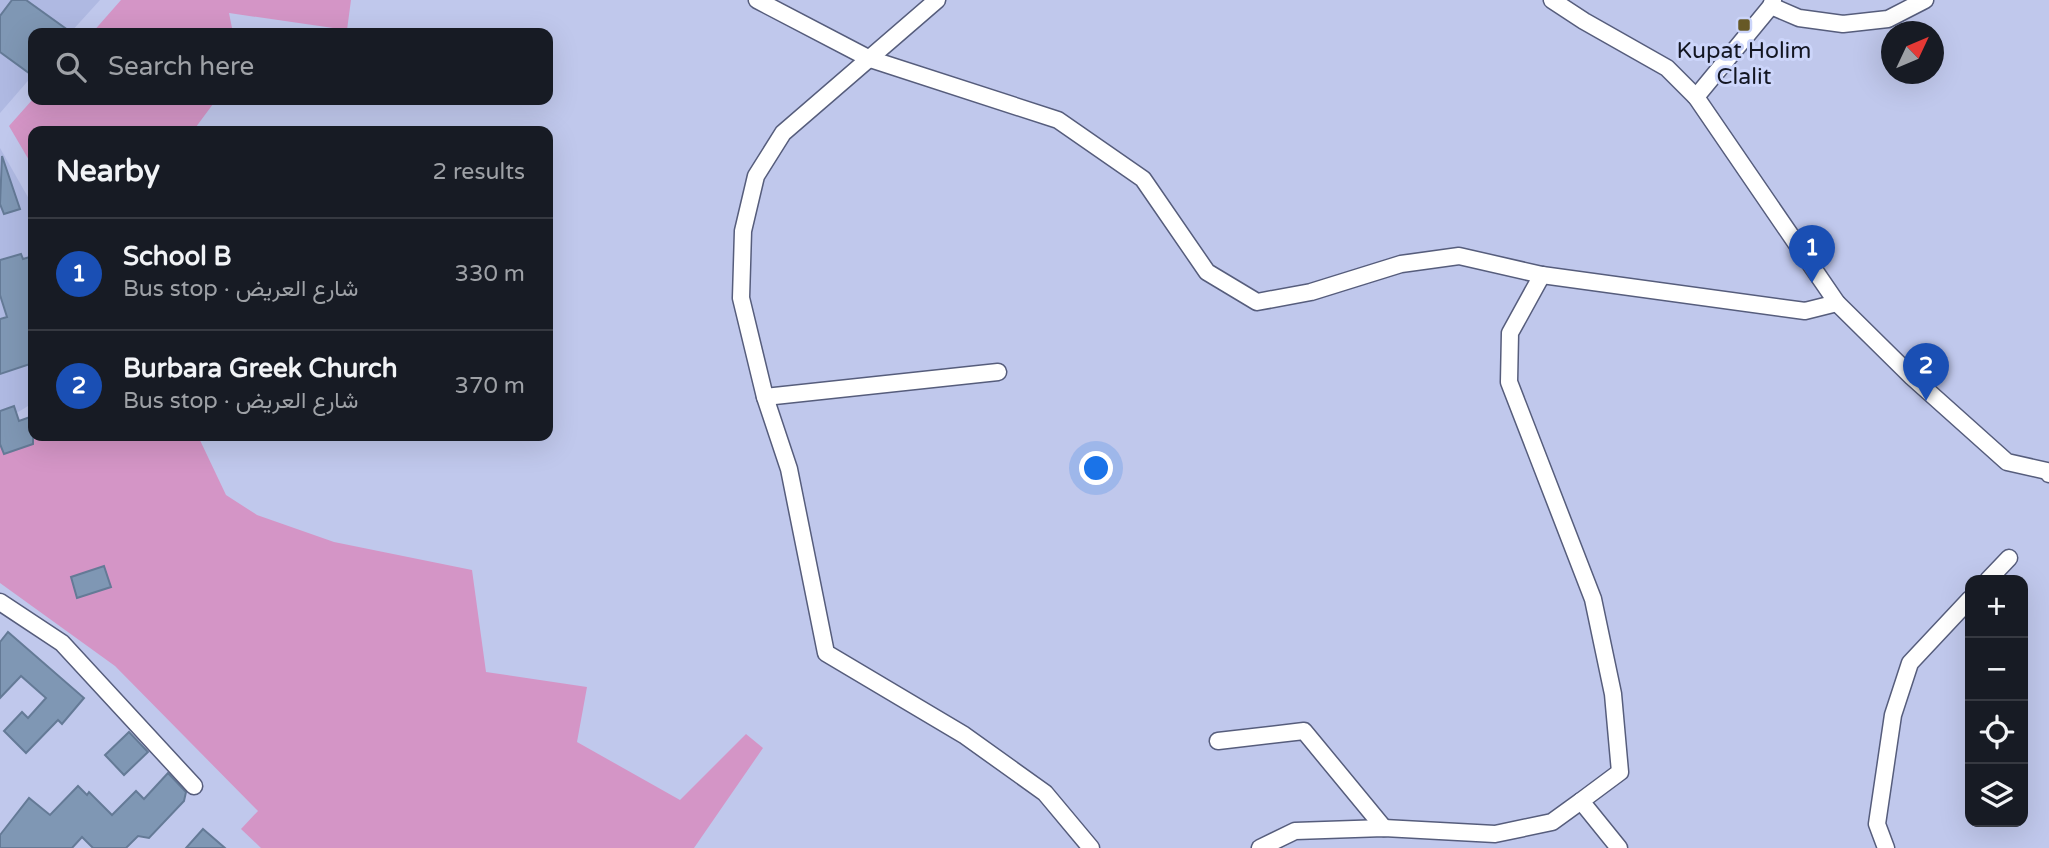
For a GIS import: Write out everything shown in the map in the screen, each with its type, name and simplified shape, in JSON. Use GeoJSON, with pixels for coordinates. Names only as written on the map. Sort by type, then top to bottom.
{"type":"FeatureCollection","features":[{"type":"Feature","properties":{"kind":"street"},"geometry":{"type":"LineString","coordinates":[[757,0],[870,59],[1058,120],[1143,179],[1208,272],[1257,302],[1311,292],[1401,264],[1459,256],[1542,275],[1805,311],[1837,303]]}},
{"type":"Feature","properties":{"kind":"street"},"geometry":{"type":"LineString","coordinates":[[937,0],[783,133],[756,176],[743,231],[741,298],[765,397],[789,469],[826,653],[964,735],[1045,793],[1091,848]]}},
{"type":"Feature","properties":{"kind":"street"},"geometry":{"type":"LineString","coordinates":[[1552,0],[1667,68],[1696,97],[1837,303],[1912,377],[2007,462],[2048,470]]}},
{"type":"Feature","properties":{"kind":"street"},"geometry":{"type":"LineString","coordinates":[[1696,97],[1772,3],[1800,19],[1843,24],[1888,19],[1925,0]]}},
{"type":"Feature","properties":{"kind":"street"},"geometry":{"type":"LineString","coordinates":[[1260,848],[1295,831],[1384,828],[1495,834],[1552,822],[1620,772],[1613,694],[1593,599],[1509,382],[1510,333],[1542,275]]}},
{"type":"Feature","properties":{"kind":"street"},"geometry":{"type":"LineString","coordinates":[[765,397],[999,372]]}},
{"type":"Feature","properties":{"kind":"street"},"geometry":{"type":"LineString","coordinates":[[1993,575],[2009,558]]}},
{"type":"Feature","properties":{"kind":"street"},"geometry":{"type":"LineString","coordinates":[[0,602],[62,643],[194,786]]}},
{"type":"Feature","properties":{"kind":"street"},"geometry":{"type":"LineString","coordinates":[[1886,848],[1877,824],[1897,702],[1910,663],[1965,605]]}},
{"type":"Feature","properties":{"kind":"street"},"geometry":{"type":"LineString","coordinates":[[1218,741],[1304,731],[1384,828]]}},
{"type":"Feature","properties":{"kind":"street"},"geometry":{"type":"LineString","coordinates":[[1581,801],[1619,848]]}},
{"type":"Feature","properties":{"kind":"shaded area"},"geometry":{"type":"Polygon","coordinates":[[[0,0],[100,0],[75,28],[28,28],[28,81],[0,113],[0,0]]]}},
{"type":"Feature","properties":{"kind":"shaded area"},"geometry":{"type":"Polygon","coordinates":[[[121,0],[351,0],[347,28],[229,13],[232,28],[96,28],[121,0]]]}},
{"type":"Feature","properties":{"kind":"shaded area"},"geometry":{"type":"Polygon","coordinates":[[[28,105],[212,105],[197,126],[28,126],[28,158],[9,126],[28,105]]]}},
{"type":"Feature","properties":{"kind":"shaded area"},"geometry":{"type":"Polygon","coordinates":[[[0,148],[28,197],[28,406],[0,423],[0,148]]]}},
{"type":"Feature","properties":{"kind":"shaded area"},"geometry":{"type":"Polygon","coordinates":[[[28,426],[28,441],[200,441],[226,495],[257,515],[334,542],[472,570],[486,672],[587,687],[577,742],[680,800],[746,734],[763,748],[694,848],[261,848],[241,829],[258,811],[115,666],[0,583],[0,444],[28,426]]]}},
{"type":"Feature","properties":{"kind":"building"},"geometry":{"type":"Polygon","coordinates":[[[12,0],[26,0],[65,28],[28,28],[28,72],[0,52],[0,16],[12,0]]]}},
{"type":"Feature","properties":{"kind":"building"},"geometry":{"type":"Polygon","coordinates":[[[2,156],[20,209],[4,214],[0,204],[2,156]]]}},
{"type":"Feature","properties":{"kind":"building"},"geometry":{"type":"Polygon","coordinates":[[[21,254],[23,259],[28,258],[28,365],[0,374],[0,319],[7,317],[0,295],[0,260],[21,254]]]}},
{"type":"Feature","properties":{"kind":"building"},"geometry":{"type":"Polygon","coordinates":[[[14,406],[19,421],[28,418],[28,441],[33,441],[33,444],[4,454],[0,444],[0,411],[14,406]]]}},
{"type":"Feature","properties":{"kind":"building"},"geometry":{"type":"Polygon","coordinates":[[[104,566],[111,587],[77,598],[71,577],[104,566]]]}},
{"type":"Feature","properties":{"kind":"building"},"geometry":{"type":"Polygon","coordinates":[[[8,632],[84,698],[62,724],[58,720],[26,753],[4,731],[22,712],[28,718],[46,698],[21,676],[0,698],[0,642],[8,632]]]}},
{"type":"Feature","properties":{"kind":"building"},"geometry":{"type":"Polygon","coordinates":[[[129,732],[148,752],[124,775],[105,755],[129,732]]]}},
{"type":"Feature","properties":{"kind":"building"},"geometry":{"type":"Polygon","coordinates":[[[168,773],[186,792],[184,801],[149,838],[138,836],[126,848],[93,848],[82,837],[72,848],[0,848],[0,835],[29,798],[50,815],[78,786],[87,795],[89,792],[112,815],[136,791],[144,799],[168,773]]]}},
{"type":"Feature","properties":{"kind":"building"},"geometry":{"type":"Polygon","coordinates":[[[203,829],[225,848],[186,848],[203,829]]]}},
{"type":"Feature","properties":{"kind":"place","name":"Kupat Holim Clalit"},"geometry":{"type":"Point","coordinates":[1744,25]}},
{"type":"Feature","properties":{"kind":"place","name":"School B"},"geometry":{"type":"Point","coordinates":[1812,283]}},
{"type":"Feature","properties":{"kind":"place","name":"Burbara Greek Church"},"geometry":{"type":"Point","coordinates":[1926,401]}}]}
